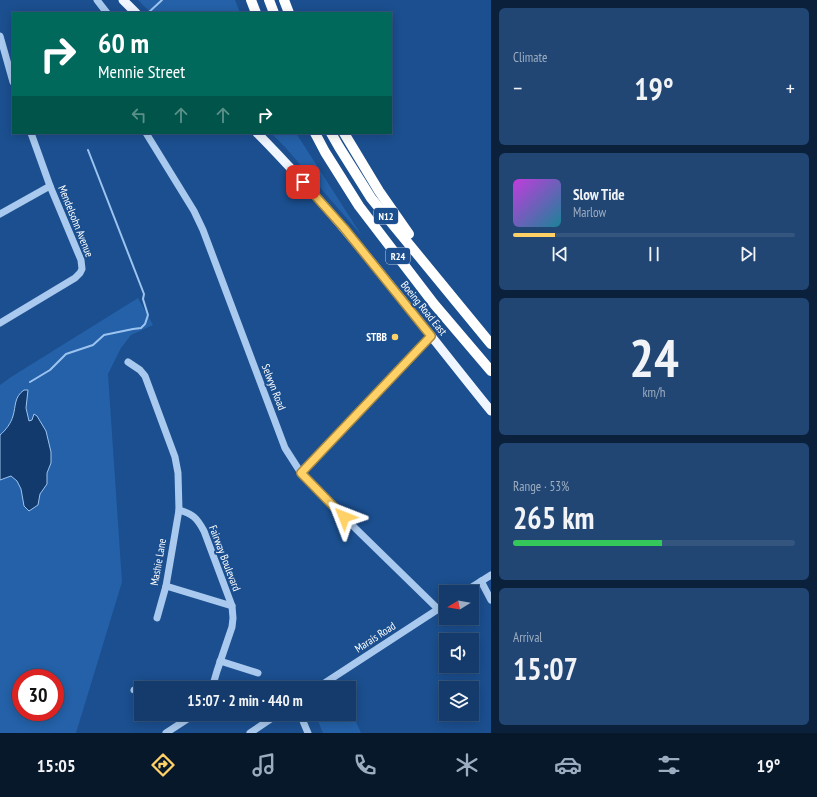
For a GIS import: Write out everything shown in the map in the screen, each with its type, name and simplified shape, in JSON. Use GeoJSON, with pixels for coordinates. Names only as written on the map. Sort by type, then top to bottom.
{"type":"FeatureCollection","features":[{"type":"Feature","properties":{"kind":"highway"},"geometry":{"type":"LineString","coordinates":[[251,0],[256,12]]}},
{"type":"Feature","properties":{"kind":"highway"},"geometry":{"type":"LineString","coordinates":[[269,0],[274,12]]}},
{"type":"Feature","properties":{"kind":"highway"},"geometry":{"type":"LineString","coordinates":[[284,0],[290,12]]}},
{"type":"Feature","properties":{"kind":"highway","name":"R24"},"geometry":{"type":"LineString","coordinates":[[316,134],[359,206],[434,304],[491,371]]}},
{"type":"Feature","properties":{"kind":"highway","name":"N12"},"geometry":{"type":"LineString","coordinates":[[332,134],[371,198],[449,292]]}},
{"type":"Feature","properties":{"kind":"highway","name":"R24"},"geometry":{"type":"LineString","coordinates":[[345,134],[379,191],[449,292],[491,344]]}},
{"type":"Feature","properties":{"kind":"main road"},"geometry":{"type":"LineString","coordinates":[[123,0],[135,12]]}},
{"type":"Feature","properties":{"kind":"main road","name":"Boeing Road East"},"geometry":{"type":"LineString","coordinates":[[257,134],[282,158],[344,228],[491,412]]}},
{"type":"Feature","properties":{"kind":"main road"},"geometry":{"type":"LineString","coordinates":[[469,384],[491,406]]}},
{"type":"Feature","properties":{"kind":"street"},"geometry":{"type":"LineString","coordinates":[[96,0],[106,12]]}},
{"type":"Feature","properties":{"kind":"street"},"geometry":{"type":"LineString","coordinates":[[0,36],[12,78]]}},
{"type":"Feature","properties":{"kind":"street","name":"Mendelsohn Avenue"},"geometry":{"type":"LineString","coordinates":[[0,323],[68,283],[80,273],[82,269],[81,260],[76,246],[50,186],[31,134]]}},
{"type":"Feature","properties":{"kind":"street","name":"Selwyn Road"},"geometry":{"type":"LineString","coordinates":[[147,134],[194,211],[203,230],[285,448],[301,473],[438,609]]}},
{"type":"Feature","properties":{"kind":"street"},"geometry":{"type":"LineString","coordinates":[[0,214],[50,186]]}},
{"type":"Feature","properties":{"kind":"street"},"geometry":{"type":"LineString","coordinates":[[301,473],[431,336]]}},
{"type":"Feature","properties":{"kind":"street"},"geometry":{"type":"LineString","coordinates":[[128,362],[140,370],[145,376],[175,457],[178,473],[179,510]]}},
{"type":"Feature","properties":{"kind":"street","name":"Mashie Lane"},"geometry":{"type":"LineString","coordinates":[[156,618],[166,586],[179,510]]}},
{"type":"Feature","properties":{"kind":"street","name":"Fairway Boulevard"},"geometry":{"type":"LineString","coordinates":[[179,510],[189,513],[199,523],[204,531],[232,606],[232,627],[214,681]]}},
{"type":"Feature","properties":{"kind":"street"},"geometry":{"type":"LineString","coordinates":[[475,585],[491,575]]}},
{"type":"Feature","properties":{"kind":"street"},"geometry":{"type":"LineString","coordinates":[[481,581],[491,600]]}},
{"type":"Feature","properties":{"kind":"street"},"geometry":{"type":"LineString","coordinates":[[166,586],[232,606]]}},
{"type":"Feature","properties":{"kind":"street","name":"Marais Road"},"geometry":{"type":"LineString","coordinates":[[328,681],[438,609]]}},
{"type":"Feature","properties":{"kind":"street"},"geometry":{"type":"LineString","coordinates":[[220,661],[258,673]]}},
{"type":"Feature","properties":{"kind":"street"},"geometry":{"type":"LineString","coordinates":[[166,733],[183,721]]}},
{"type":"Feature","properties":{"kind":"street"},"geometry":{"type":"LineString","coordinates":[[250,733],[268,721]]}},
{"type":"Feature","properties":{"kind":"street"},"geometry":{"type":"LineString","coordinates":[[303,721],[308,733]]}},
{"type":"Feature","properties":{"kind":"shaded area"},"geometry":{"type":"Polygon","coordinates":[[[138,0],[235,0],[240,12],[150,12],[138,0]]]}},
{"type":"Feature","properties":{"kind":"shaded area"},"geometry":{"type":"Polygon","coordinates":[[[272,134],[297,134],[362,236],[272,134]]]}},
{"type":"Feature","properties":{"kind":"shaded area"},"geometry":{"type":"Polygon","coordinates":[[[138,298],[153,325],[131,335],[121,348],[108,374],[122,582],[76,733],[0,733],[0,385],[138,298]]]}},
{"type":"Feature","properties":{"kind":"shaded area"},"geometry":{"type":"Polygon","coordinates":[[[24,390],[28,390],[26,408],[29,421],[32,420],[34,414],[37,416],[46,431],[51,452],[51,463],[47,473],[47,484],[40,494],[38,505],[29,511],[24,506],[21,489],[17,481],[11,476],[0,480],[0,435],[11,421],[18,396],[24,390]]]}},
{"type":"Feature","properties":{"kind":"shaded area"},"geometry":{"type":"Polygon","coordinates":[[[318,721],[355,721],[361,733],[323,733],[318,721]]]}},
{"type":"Feature","properties":{"kind":"waterway"},"geometry":{"type":"LineString","coordinates":[[149,12],[162,0]]}},
{"type":"Feature","properties":{"kind":"waterway"},"geometry":{"type":"LineString","coordinates":[[30,382],[50,370],[66,354],[93,345],[104,335],[141,328],[145,324],[148,315],[143,299],[144,294],[88,150]]}},
{"type":"Feature","properties":{"kind":"place","name":"STBB"},"geometry":{"type":"Point","coordinates":[395,337]}},
{"type":"Feature","properties":{"kind":"route"},"geometry":{"type":"LineString","coordinates":[[303,182],[344,228],[431,336],[301,473],[344,517]]}}]}
